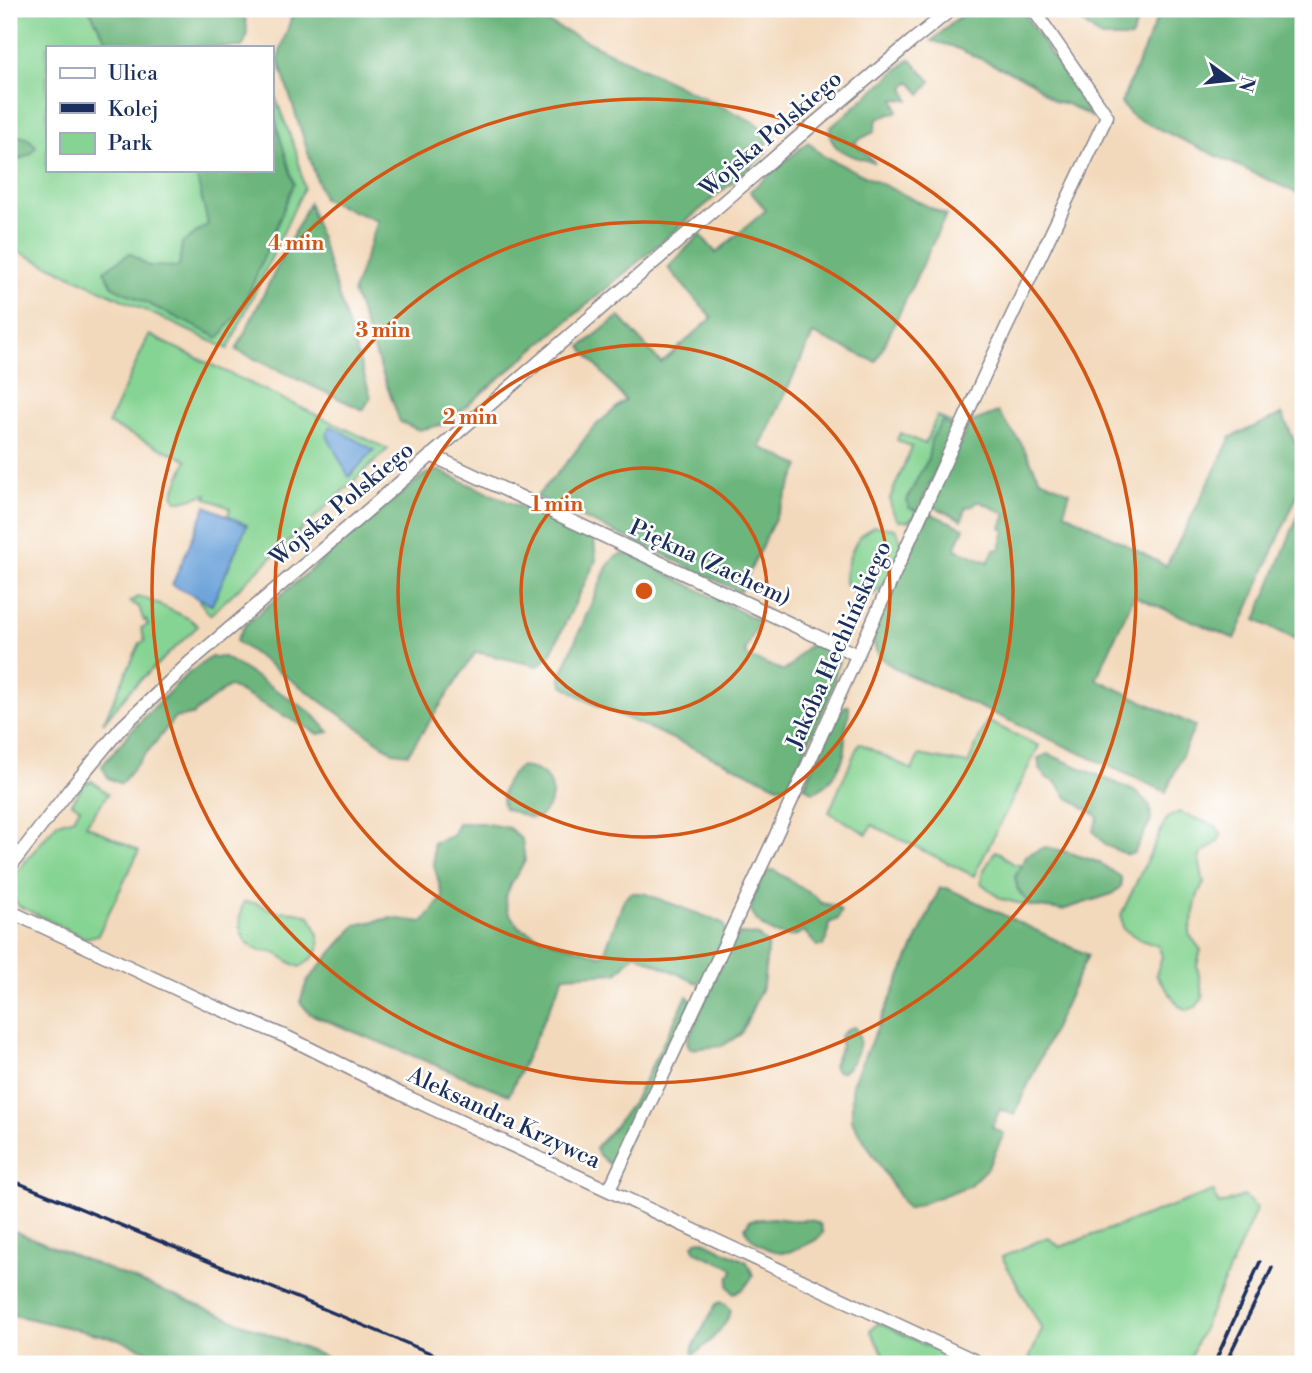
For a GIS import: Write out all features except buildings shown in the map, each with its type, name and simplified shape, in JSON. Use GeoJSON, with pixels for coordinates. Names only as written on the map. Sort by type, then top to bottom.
{"type":"FeatureCollection","features":[{"type":"Feature","properties":{"kind":"street","name":"Wojska Polskiego"},"geometry":{"type":"LineString","coordinates":[[9,868],[121,728],[189,663],[795,140],[953,9]]}},
{"type":"Feature","properties":{"kind":"street","name":"Jakóba Hechlińskiego"},"geometry":{"type":"LineString","coordinates":[[609,1191],[775,836],[989,365],[1107,116],[1033,9]]}},
{"type":"Feature","properties":{"kind":"street","name":"Piękna (Zachem)"},"geometry":{"type":"LineString","coordinates":[[431,455],[857,655]]}},
{"type":"Feature","properties":{"kind":"street","name":"Aleksandra Krzywca"},"geometry":{"type":"LineString","coordinates":[[9,911],[213,1006],[289,1038],[401,1094],[982,1364]]}},
{"type":"Feature","properties":{"kind":"green space"},"geometry":{"type":"Polygon","coordinates":[[[9,9],[100,9],[118,46],[46,46],[46,172],[273,172],[273,91],[296,151],[304,188],[228,349],[9,247],[9,9]]]}},
{"type":"Feature","properties":{"kind":"green space"},"geometry":{"type":"Polygon","coordinates":[[[88,9],[242,9],[247,33],[242,46],[109,46],[88,9]]]}},
{"type":"Feature","properties":{"kind":"green space"},"geometry":{"type":"Polygon","coordinates":[[[294,9],[520,9],[754,122],[766,136],[765,155],[445,424],[419,430],[400,422],[353,292],[378,221],[323,199],[278,59],[294,9]]]}},
{"type":"Feature","properties":{"kind":"green space"},"geometry":{"type":"Polygon","coordinates":[[[968,9],[1021,9],[1092,117],[1067,104],[1054,101],[1030,81],[952,46],[932,41],[968,9]]]}},
{"type":"Feature","properties":{"kind":"green space"},"geometry":{"type":"Polygon","coordinates":[[[1067,9],[1143,9],[1131,38],[1101,38],[1067,9]]]}},
{"type":"Feature","properties":{"kind":"green space"},"geometry":{"type":"Polygon","coordinates":[[[1161,9],[1303,9],[1303,196],[1133,117],[1121,103],[1161,9]]]}},
{"type":"Feature","properties":{"kind":"green space"},"geometry":{"type":"Polygon","coordinates":[[[910,59],[931,81],[921,94],[910,81],[904,88],[909,100],[894,99],[898,111],[877,119],[874,132],[854,142],[875,163],[852,156],[838,148],[830,136],[830,128],[910,59]]]}},
{"type":"Feature","properties":{"kind":"green space"},"geometry":{"type":"Polygon","coordinates":[[[273,113],[294,184],[244,305],[219,338],[113,287],[104,271],[130,253],[148,266],[179,267],[182,243],[208,224],[195,172],[273,172],[273,113]]]}},
{"type":"Feature","properties":{"kind":"green space"},"geometry":{"type":"Polygon","coordinates":[[[9,134],[27,138],[36,146],[31,154],[9,164],[9,134]]]}},
{"type":"Feature","properties":{"kind":"green space"},"geometry":{"type":"Polygon","coordinates":[[[808,142],[823,156],[946,215],[876,362],[813,334],[760,447],[800,466],[740,592],[536,497],[592,429],[625,400],[581,347],[619,316],[661,363],[712,318],[668,268],[700,234],[716,253],[766,210],[750,191],[808,142]]]}},
{"type":"Feature","properties":{"kind":"green space"},"geometry":{"type":"Polygon","coordinates":[[[309,203],[371,397],[363,410],[236,350],[309,203]]]}},
{"type":"Feature","properties":{"kind":"green space"},"geometry":{"type":"Polygon","coordinates":[[[149,335],[388,449],[210,615],[199,598],[211,605],[247,525],[228,516],[230,508],[206,498],[207,494],[176,501],[173,494],[187,460],[108,424],[149,335]]]}},
{"type":"Feature","properties":{"kind":"green space"},"geometry":{"type":"Polygon","coordinates":[[[998,412],[1021,443],[1040,479],[1070,492],[1064,512],[1166,566],[1231,437],[1282,414],[1292,435],[1301,462],[1297,496],[1235,639],[1134,596],[1096,679],[1195,726],[1166,792],[898,670],[882,659],[876,651],[873,632],[929,513],[964,528],[955,549],[988,562],[994,550],[1000,549],[1005,530],[1001,528],[1006,514],[976,502],[966,507],[962,520],[931,505],[969,423],[998,412]]]}},
{"type":"Feature","properties":{"kind":"green space"},"geometry":{"type":"Polygon","coordinates":[[[937,416],[951,423],[954,429],[915,516],[908,521],[899,521],[892,511],[890,498],[912,447],[897,440],[900,433],[925,444],[937,416]]]}},
{"type":"Feature","properties":{"kind":"green space"},"geometry":{"type":"Polygon","coordinates":[[[942,421],[954,429],[918,511],[909,508],[907,500],[928,460],[931,440],[942,421]]]}},
{"type":"Feature","properties":{"kind":"green space"},"geometry":{"type":"Polygon","coordinates":[[[437,470],[594,540],[596,560],[550,655],[538,666],[476,652],[408,754],[393,752],[236,641],[245,625],[424,475],[437,470]]]}},
{"type":"Feature","properties":{"kind":"green space"},"geometry":{"type":"Polygon","coordinates":[[[1303,503],[1303,643],[1256,620],[1303,503]]]}},
{"type":"Feature","properties":{"kind":"green space"},"geometry":{"type":"Polygon","coordinates":[[[874,526],[895,529],[900,539],[900,551],[889,575],[877,592],[873,595],[861,594],[850,589],[845,583],[846,571],[856,543],[874,526]]]}},
{"type":"Feature","properties":{"kind":"green space"},"geometry":{"type":"Polygon","coordinates":[[[621,554],[631,555],[759,621],[745,652],[749,657],[784,671],[812,645],[839,660],[830,695],[789,785],[778,786],[586,700],[563,685],[560,678],[562,672],[607,567],[621,554]]]}},
{"type":"Feature","properties":{"kind":"green space"},"geometry":{"type":"Polygon","coordinates":[[[138,597],[190,619],[198,626],[131,689],[103,723],[140,643],[145,641],[141,628],[148,625],[139,607],[130,602],[138,597]]]}},
{"type":"Feature","properties":{"kind":"green space"},"geometry":{"type":"Polygon","coordinates":[[[211,657],[224,657],[242,668],[312,713],[329,732],[318,734],[229,686],[192,715],[174,718],[121,784],[108,778],[102,766],[131,731],[185,676],[211,657]]]}},
{"type":"Feature","properties":{"kind":"green space"},"geometry":{"type":"Polygon","coordinates":[[[845,706],[849,706],[849,710],[844,756],[829,782],[813,792],[804,786],[845,706]]]}},
{"type":"Feature","properties":{"kind":"green space"},"geometry":{"type":"Polygon","coordinates":[[[987,721],[1039,746],[974,876],[872,825],[867,834],[829,812],[859,743],[912,770],[919,755],[968,764],[987,721]]]}},
{"type":"Feature","properties":{"kind":"green space"},"geometry":{"type":"Polygon","coordinates":[[[1048,754],[1137,792],[1150,806],[1151,820],[1134,853],[1128,855],[1107,846],[1093,831],[1098,818],[1096,815],[1067,797],[1057,783],[1047,778],[1040,769],[1038,758],[1048,754]]]}},
{"type":"Feature","properties":{"kind":"green space"},"geometry":{"type":"Polygon","coordinates":[[[520,767],[541,773],[550,782],[550,803],[540,817],[530,818],[504,808],[502,796],[505,785],[520,767]]]}},
{"type":"Feature","properties":{"kind":"green space"},"geometry":{"type":"Polygon","coordinates":[[[92,781],[108,794],[86,825],[139,851],[98,935],[85,938],[19,906],[12,898],[10,889],[15,874],[57,823],[74,818],[80,808],[72,803],[84,784],[92,781]]]}},
{"type":"Feature","properties":{"kind":"green space"},"geometry":{"type":"Polygon","coordinates":[[[1179,812],[1216,826],[1222,834],[1199,859],[1204,883],[1198,894],[1189,934],[1201,950],[1197,965],[1203,997],[1196,1007],[1187,1010],[1179,1006],[1156,975],[1162,956],[1158,946],[1123,929],[1121,915],[1167,818],[1179,812]]]}},
{"type":"Feature","properties":{"kind":"green space"},"geometry":{"type":"Polygon","coordinates":[[[458,823],[482,823],[509,828],[522,840],[525,861],[505,898],[508,912],[519,927],[542,938],[598,955],[604,954],[624,899],[631,893],[643,893],[723,923],[726,931],[705,979],[697,983],[635,954],[617,973],[564,976],[509,1095],[310,1014],[300,1002],[307,981],[356,925],[390,918],[423,922],[443,897],[434,865],[433,843],[452,836],[458,823]]]}},
{"type":"Feature","properties":{"kind":"green space"},"geometry":{"type":"Polygon","coordinates":[[[1045,847],[1098,862],[1121,877],[1121,886],[1112,894],[1062,910],[1031,906],[1018,890],[1015,877],[1027,855],[1045,847]]]}},
{"type":"Feature","properties":{"kind":"green space"},"geometry":{"type":"Polygon","coordinates":[[[995,851],[1013,864],[1021,865],[1015,877],[1018,890],[1031,906],[1001,899],[981,883],[982,874],[995,851]]]}},
{"type":"Feature","properties":{"kind":"green space"},"geometry":{"type":"Polygon","coordinates":[[[774,870],[821,903],[836,906],[841,911],[838,919],[829,923],[827,940],[823,946],[817,946],[804,931],[790,936],[772,932],[754,917],[751,907],[754,896],[768,871],[774,870]]]}},
{"type":"Feature","properties":{"kind":"green space"},"geometry":{"type":"Polygon","coordinates":[[[940,888],[947,888],[1088,955],[1014,1115],[1000,1109],[992,1127],[1004,1134],[988,1167],[969,1186],[907,1209],[852,1121],[852,1084],[940,888]]]}},
{"type":"Feature","properties":{"kind":"green space"},"geometry":{"type":"Polygon","coordinates":[[[244,902],[256,903],[275,911],[297,912],[310,916],[319,938],[318,950],[314,956],[300,967],[275,953],[251,946],[240,930],[244,902]]]}},
{"type":"Feature","properties":{"kind":"green space"},"geometry":{"type":"Polygon","coordinates":[[[739,934],[757,935],[768,945],[763,985],[741,1034],[722,1046],[690,1049],[687,1041],[726,954],[739,934]]]}},
{"type":"Feature","properties":{"kind":"green space"},"geometry":{"type":"Polygon","coordinates":[[[687,996],[692,1001],[619,1159],[609,1164],[598,1154],[596,1147],[635,1099],[687,996]]]}},
{"type":"Feature","properties":{"kind":"green space"},"geometry":{"type":"Polygon","coordinates":[[[855,1027],[859,1039],[858,1052],[847,1068],[842,1072],[836,1071],[833,1066],[841,1047],[840,1036],[855,1027]]]}},
{"type":"Feature","properties":{"kind":"green space"},"geometry":{"type":"Polygon","coordinates":[[[1213,1191],[1219,1205],[1244,1196],[1257,1208],[1187,1364],[1027,1364],[1042,1329],[1002,1257],[1048,1237],[1060,1247],[1213,1191]]]}},
{"type":"Feature","properties":{"kind":"green space"},"geometry":{"type":"Polygon","coordinates":[[[773,1218],[813,1221],[820,1224],[823,1233],[815,1241],[792,1251],[775,1251],[757,1242],[745,1228],[750,1220],[773,1218]]]}},
{"type":"Feature","properties":{"kind":"green space"},"geometry":{"type":"Polygon","coordinates":[[[9,1229],[343,1364],[182,1364],[118,1339],[9,1314],[9,1229]]]}},
{"type":"Feature","properties":{"kind":"green space"},"geometry":{"type":"Polygon","coordinates":[[[702,1240],[747,1262],[753,1275],[743,1289],[734,1294],[728,1286],[733,1271],[731,1267],[696,1252],[693,1245],[702,1240]]]}},
{"type":"Feature","properties":{"kind":"green space"},"geometry":{"type":"Polygon","coordinates":[[[721,1302],[731,1311],[729,1317],[716,1335],[694,1354],[693,1347],[716,1304],[721,1302]]]}},
{"type":"Feature","properties":{"kind":"green space"},"geometry":{"type":"Polygon","coordinates":[[[879,1323],[965,1364],[889,1364],[870,1330],[879,1323]]]}},
{"type":"Feature","properties":{"kind":"water"},"geometry":{"type":"Polygon","coordinates":[[[331,426],[374,450],[349,477],[326,434],[331,426]]]}},
{"type":"Feature","properties":{"kind":"water"},"geometry":{"type":"Polygon","coordinates":[[[206,506],[247,525],[212,605],[172,585],[206,506]]]}},
{"type":"Feature","properties":{"kind":"railway"},"geometry":{"type":"LineString","coordinates":[[9,1179],[457,1364]]}},
{"type":"Feature","properties":{"kind":"railway"},"geometry":{"type":"LineString","coordinates":[[1214,1364],[1260,1262]]}},
{"type":"Feature","properties":{"kind":"railway"},"geometry":{"type":"LineString","coordinates":[[1225,1364],[1272,1268]]}}]}
